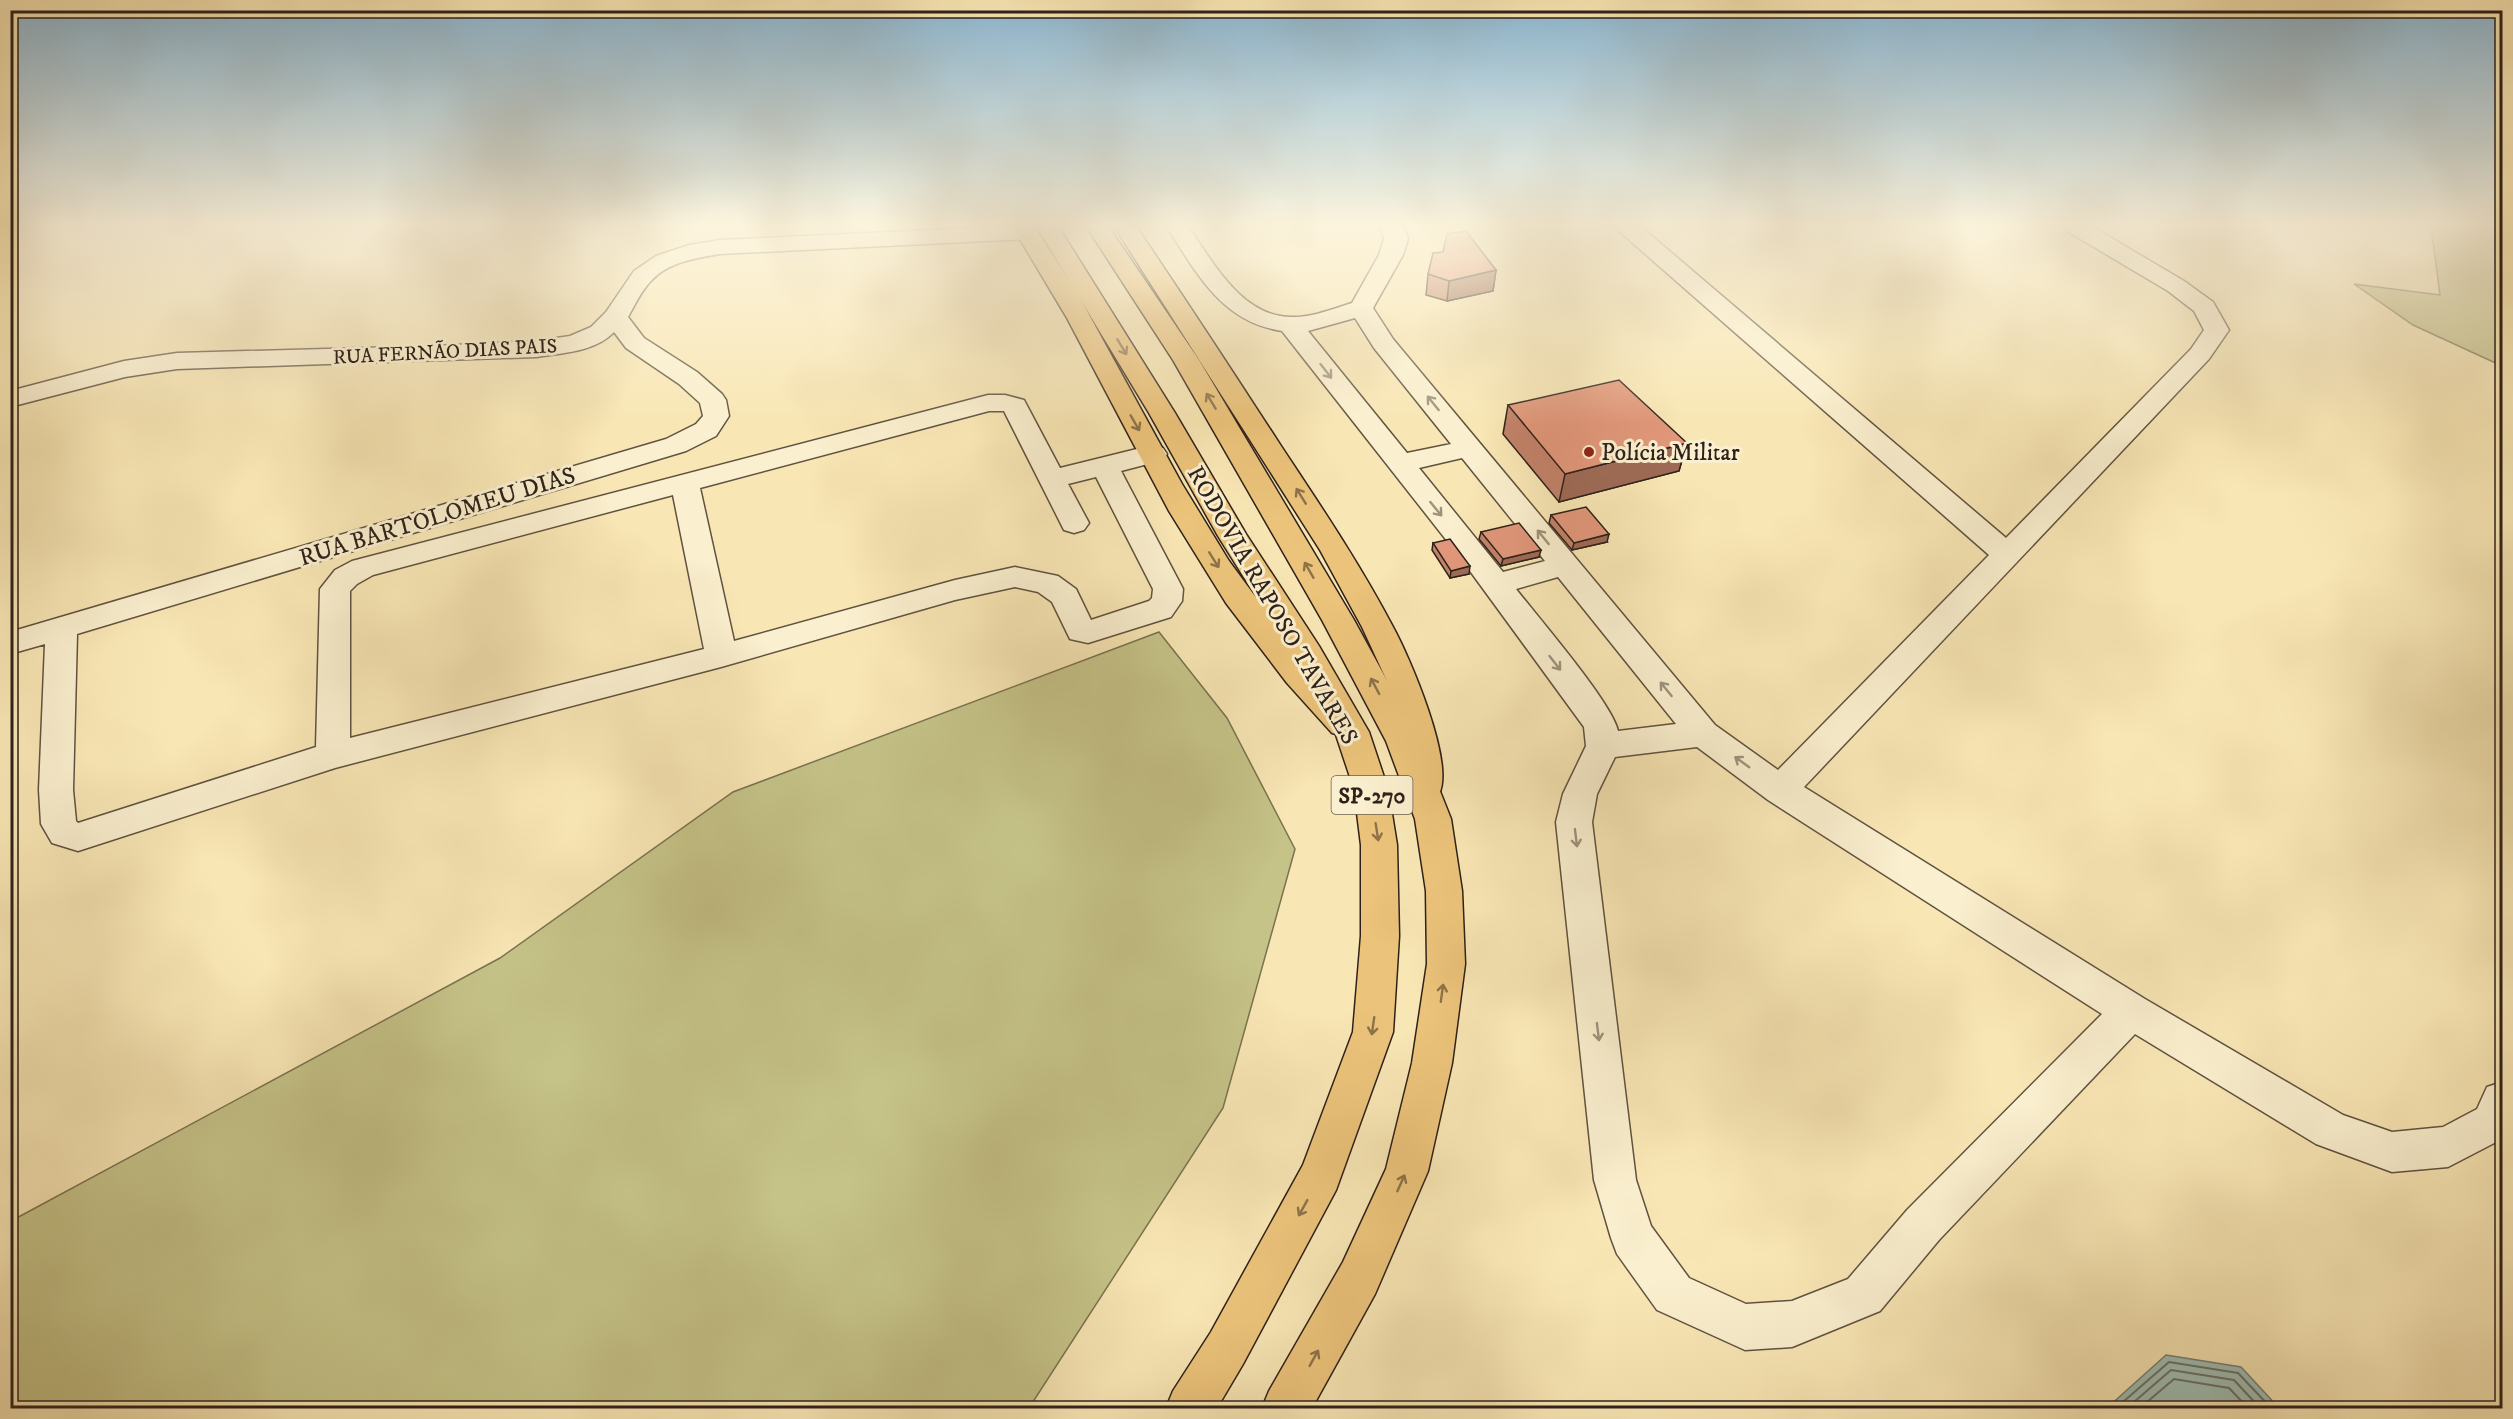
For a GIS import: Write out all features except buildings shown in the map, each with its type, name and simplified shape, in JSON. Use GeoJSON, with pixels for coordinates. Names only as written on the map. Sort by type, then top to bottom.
{"type":"FeatureCollection","features":[{"type":"Feature","properties":{"kind":"main road"},"geometry":{"type":"LineString","coordinates":[[1065,292],[1183,511],[1247,610],[1301,680],[1352,732]]}},
{"type":"Feature","properties":{"kind":"main road","name":"RODOVIA RAPOSO TAVARES"},"geometry":{"type":"LineString","coordinates":[[1077,292],[1162,413],[1233,536],[1308,654],[1352,732],[1371,789],[1379,845],[1380,936],[1373,1032],[1321,1175],[1227,1348],[1190,1408]]}},
{"type":"Feature","properties":{"kind":"main road","name":"RODOVIA RAPOSO TAVARES"},"geometry":{"type":"LineString","coordinates":[[1141,292],[1186,360],[1338,620],[1403,741],[1433,819],[1444,891],[1446,964],[1432,1063],[1407,1171],[1359,1278],[1286,1408]]}},
{"type":"Feature","properties":{"kind":"main road"},"geometry":{"type":"LineString","coordinates":[[1169,292],[1334,549],[1378,627],[1402,679],[1419,736],[1433,819]]}},
{"type":"Feature","properties":{"kind":"street","name":"RUA FERNÃO DIAS PAIS"},"geometry":{"type":"LineString","coordinates":[[10,399],[124,369],[177,361],[434,354],[536,349],[576,343],[600,332],[615,317],[631,292]]}},
{"type":"Feature","properties":{"kind":"street"},"geometry":{"type":"LineString","coordinates":[[1224,292],[1242,310],[1290,325],[1327,319],[1362,308],[1371,292]]}},
{"type":"Feature","properties":{"kind":"street"},"geometry":{"type":"LineString","coordinates":[[1704,292],[2006,554]]}},
{"type":"Feature","properties":{"kind":"street"},"geometry":{"type":"LineString","coordinates":[[1780,790],[2200,354],[2217,330],[2204,308],[2183,292]]}},
{"type":"Feature","properties":{"kind":"street"},"geometry":{"type":"LineString","coordinates":[[1362,308],[1383,343],[1703,734],[1780,790],[2131,1011],[2331,1130],[2392,1152],[2448,1147],[2492,1123],[2502,1101]]}},
{"type":"Feature","properties":{"kind":"street","name":"RUA BARTOLOMEU DIAS"},"geometry":{"type":"LineString","coordinates":[[10,643],[676,445],[706,430],[716,416],[713,400],[688,378],[634,343],[615,317]]}},
{"type":"Feature","properties":{"kind":"street"},"geometry":{"type":"LineString","coordinates":[[1290,325],[1472,553],[1494,585],[1582,698],[1600,726],[1603,746],[1580,794],[1574,822],[1615,1180],[1632,1238],[1673,1294],[1745,1327],[1792,1324],[1864,1295],[1923,1225],[2131,1011]]}},
{"type":"Feature","properties":{"kind":"street"},"geometry":{"type":"LineString","coordinates":[[333,756],[335,589],[346,577],[363,568],[988,403],[1005,403],[1015,406],[1074,523]]}},
{"type":"Feature","properties":{"kind":"street"},"geometry":{"type":"LineString","coordinates":[[1399,464],[1470,448]]}},
{"type":"Feature","properties":{"kind":"street"},"geometry":{"type":"LineString","coordinates":[[1052,479],[1153,454]]}},
{"type":"Feature","properties":{"kind":"street"},"geometry":{"type":"LineString","coordinates":[[61,628],[56,790],[59,824],[65,833],[78,837],[333,756],[721,656],[955,590],[1015,577],[1047,583],[1065,596],[1081,631],[1088,632],[1160,609],[1167,601],[1168,589],[1105,467]]}},
{"type":"Feature","properties":{"kind":"street"},"geometry":{"type":"LineString","coordinates":[[685,483],[721,656]]}},
{"type":"Feature","properties":{"kind":"street"},"geometry":{"type":"LineString","coordinates":[[1494,585],[1566,565]]}},
{"type":"Feature","properties":{"kind":"street"},"geometry":{"type":"LineString","coordinates":[[1603,746],[1703,734]]}},
{"type":"Feature","properties":{"kind":"shaded area"},"geometry":{"type":"Polygon","coordinates":[[[2366,292],[2418,292],[2440,295],[2440,292],[2502,292],[2502,366],[2413,325],[2366,292]]]}},
{"type":"Feature","properties":{"kind":"shaded area"},"geometry":{"type":"Polygon","coordinates":[[[1159,632],[1227,718],[1295,849],[1223,1108],[1029,1408],[11,1408],[11,1221],[500,958],[733,792],[1159,632]]]}},
{"type":"Feature","properties":{"kind":"water"},"geometry":{"type":"Polygon","coordinates":[[[2166,1355],[2241,1367],[2279,1408],[2107,1408],[2166,1355]]]}},
{"type":"Feature","properties":{"kind":"place","name":"Polícia Militar"},"geometry":{"type":"Point","coordinates":[1589,452]}}]}
